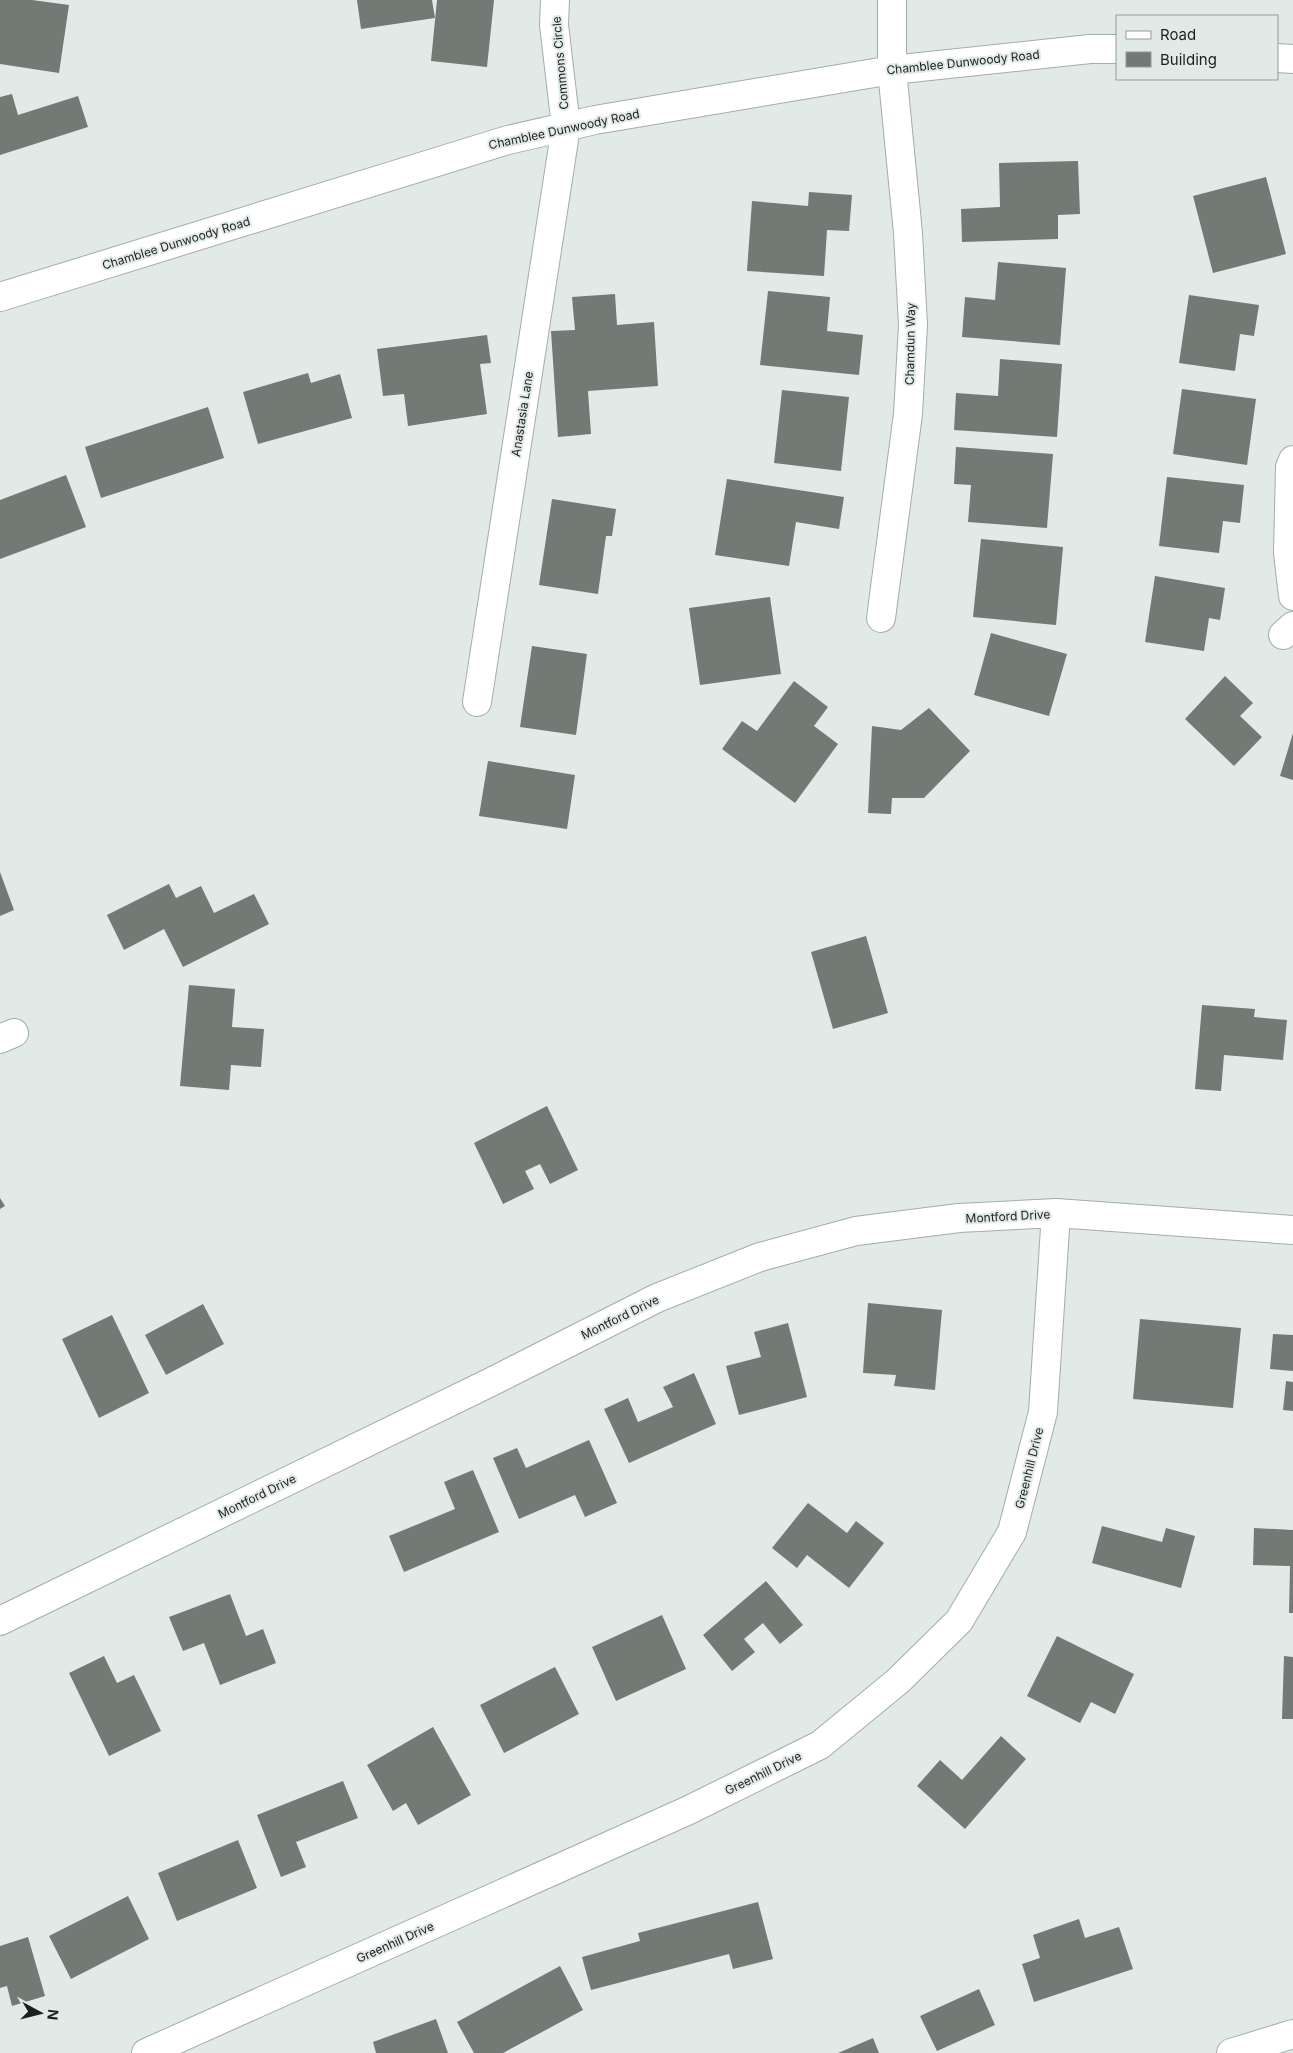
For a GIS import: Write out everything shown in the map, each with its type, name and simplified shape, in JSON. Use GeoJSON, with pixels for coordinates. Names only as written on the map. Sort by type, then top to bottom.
{"type":"FeatureCollection","features":[{"type":"Feature","properties":{"kind":"street","name":"Commons Circle"},"geometry":{"type":"LineString","coordinates":[[555,0],[554,25],[566,127]]}},
{"type":"Feature","properties":{"kind":"street","name":"Chamdun Way"},"geometry":{"type":"LineString","coordinates":[[881,618],[908,414],[913,325],[908,233],[892,70],[892,0]]}},
{"type":"Feature","properties":{"kind":"street","name":"Chamblee Dunwoody Road"},"geometry":{"type":"LineString","coordinates":[[0,298],[499,142],[595,120],[892,70],[1052,52],[1116,49]]}},
{"type":"Feature","properties":{"kind":"street"},"geometry":{"type":"LineString","coordinates":[[1278,58],[1293,59]]}},
{"type":"Feature","properties":{"kind":"street","name":"Anastasia Lane"},"geometry":{"type":"LineString","coordinates":[[478,702],[566,127]]}},
{"type":"Feature","properties":{"kind":"street"},"geometry":{"type":"LineString","coordinates":[[1293,460],[1290,467],[1288,553],[1293,596]]}},
{"type":"Feature","properties":{"kind":"street","name":"Montford Drive"},"geometry":{"type":"LineString","coordinates":[[0,1621],[473,1391],[657,1298],[760,1257],[856,1231],[958,1218],[1056,1213],[1293,1230]]}},
{"type":"Feature","properties":{"kind":"street","name":"Greenhill Drive"},"geometry":{"type":"LineString","coordinates":[[146,2053],[698,1806],[820,1745],[898,1681],[959,1621],[1012,1532],[1043,1412],[1056,1213]]}},
{"type":"Feature","properties":{"kind":"street"},"geometry":{"type":"LineString","coordinates":[[1231,2053],[1293,2034]]}},
{"type":"Feature","properties":{"kind":"building"},"geometry":{"type":"Polygon","coordinates":[[[0,0],[32,0],[69,5],[59,73],[0,64],[0,0]]]}},
{"type":"Feature","properties":{"kind":"building"},"geometry":{"type":"Polygon","coordinates":[[[357,0],[432,0],[435,18],[361,29],[357,0]]]}},
{"type":"Feature","properties":{"kind":"building"},"geometry":{"type":"Polygon","coordinates":[[[437,0],[494,0],[487,67],[431,61],[437,0]]]}},
{"type":"Feature","properties":{"kind":"building"},"geometry":{"type":"Polygon","coordinates":[[[12,94],[18,115],[78,96],[88,127],[0,155],[0,97],[12,94]]]}},
{"type":"Feature","properties":{"kind":"building"},"geometry":{"type":"Polygon","coordinates":[[[1078,161],[1080,214],[1058,215],[1058,239],[962,242],[961,209],[1000,207],[999,163],[1078,161]]]}},
{"type":"Feature","properties":{"kind":"building"},"geometry":{"type":"Polygon","coordinates":[[[1266,177],[1286,254],[1213,273],[1193,196],[1266,177]]]}},
{"type":"Feature","properties":{"kind":"building"},"geometry":{"type":"Polygon","coordinates":[[[809,192],[852,195],[849,231],[827,230],[824,276],[747,271],[752,201],[808,206],[809,192]]]}},
{"type":"Feature","properties":{"kind":"building"},"geometry":{"type":"Polygon","coordinates":[[[998,262],[1066,268],[1060,345],[962,337],[965,297],[995,300],[998,262]]]}},
{"type":"Feature","properties":{"kind":"building"},"geometry":{"type":"Polygon","coordinates":[[[768,291],[830,297],[827,331],[863,335],[859,375],[760,365],[768,291]]]}},
{"type":"Feature","properties":{"kind":"building"},"geometry":{"type":"Polygon","coordinates":[[[615,294],[617,325],[654,322],[658,386],[588,391],[591,434],[558,437],[551,331],[575,330],[572,297],[615,294]]]}},
{"type":"Feature","properties":{"kind":"building"},"geometry":{"type":"Polygon","coordinates":[[[1189,295],[1259,305],[1254,336],[1240,334],[1235,371],[1179,363],[1189,295]]]}},
{"type":"Feature","properties":{"kind":"building"},"geometry":{"type":"Polygon","coordinates":[[[487,335],[491,363],[480,364],[487,414],[408,426],[404,394],[383,396],[377,349],[487,335]]]}},
{"type":"Feature","properties":{"kind":"building"},"geometry":{"type":"Polygon","coordinates":[[[1000,359],[1062,364],[1057,437],[954,430],[956,393],[998,396],[1000,359]]]}},
{"type":"Feature","properties":{"kind":"building"},"geometry":{"type":"Polygon","coordinates":[[[308,373],[311,383],[340,374],[352,418],[258,444],[243,392],[308,373]]]}},
{"type":"Feature","properties":{"kind":"building"},"geometry":{"type":"Polygon","coordinates":[[[1182,389],[1256,399],[1247,465],[1173,454],[1182,389]]]}},
{"type":"Feature","properties":{"kind":"building"},"geometry":{"type":"Polygon","coordinates":[[[782,390],[849,397],[841,471],[774,463],[782,390]]]}},
{"type":"Feature","properties":{"kind":"building"},"geometry":{"type":"Polygon","coordinates":[[[208,407],[224,458],[101,498],[85,447],[208,407]]]}},
{"type":"Feature","properties":{"kind":"building"},"geometry":{"type":"Polygon","coordinates":[[[956,447],[1053,454],[1047,528],[968,522],[971,485],[954,484],[956,447]]]}},
{"type":"Feature","properties":{"kind":"building"},"geometry":{"type":"Polygon","coordinates":[[[66,475],[86,527],[0,559],[0,500],[66,475]]]}},
{"type":"Feature","properties":{"kind":"building"},"geometry":{"type":"Polygon","coordinates":[[[1167,477],[1244,485],[1240,523],[1223,521],[1219,553],[1159,546],[1167,477]]]}},
{"type":"Feature","properties":{"kind":"building"},"geometry":{"type":"Polygon","coordinates":[[[727,479],[844,497],[839,529],[796,522],[789,566],[715,555],[727,479]]]}},
{"type":"Feature","properties":{"kind":"building"},"geometry":{"type":"Polygon","coordinates":[[[552,499],[616,509],[612,536],[606,536],[598,594],[539,585],[552,499]]]}},
{"type":"Feature","properties":{"kind":"building"},"geometry":{"type":"Polygon","coordinates":[[[981,539],[1063,547],[1056,625],[973,617],[981,539]]]}},
{"type":"Feature","properties":{"kind":"building"},"geometry":{"type":"Polygon","coordinates":[[[1155,576],[1225,588],[1220,620],[1209,618],[1204,651],[1145,642],[1155,576]]]}},
{"type":"Feature","properties":{"kind":"building"},"geometry":{"type":"Polygon","coordinates":[[[770,597],[781,674],[700,685],[689,608],[770,597]]]}},
{"type":"Feature","properties":{"kind":"building"},"geometry":{"type":"Polygon","coordinates":[[[991,633],[1067,654],[1049,716],[974,695],[991,633]]]}},
{"type":"Feature","properties":{"kind":"building"},"geometry":{"type":"Polygon","coordinates":[[[532,646],[587,654],[576,735],[520,727],[532,646]]]}},
{"type":"Feature","properties":{"kind":"building"},"geometry":{"type":"Polygon","coordinates":[[[1225,676],[1253,703],[1240,716],[1262,737],[1234,766],[1185,719],[1225,676]]]}},
{"type":"Feature","properties":{"kind":"building"},"geometry":{"type":"Polygon","coordinates":[[[794,681],[828,707],[814,726],[838,744],[795,803],[722,749],[742,721],[757,731],[794,681]]]}},
{"type":"Feature","properties":{"kind":"building"},"geometry":{"type":"Polygon","coordinates":[[[929,708],[970,751],[924,798],[892,798],[891,814],[868,813],[872,726],[901,730],[929,708]]]}},
{"type":"Feature","properties":{"kind":"building"},"geometry":{"type":"Polygon","coordinates":[[[1293,733],[1293,780],[1280,776],[1293,733]]]}},
{"type":"Feature","properties":{"kind":"building"},"geometry":{"type":"Polygon","coordinates":[[[488,761],[575,775],[567,829],[479,816],[488,761]]]}},
{"type":"Feature","properties":{"kind":"building"},"geometry":{"type":"Polygon","coordinates":[[[0,872],[14,910],[0,916],[0,872]]]}},
{"type":"Feature","properties":{"kind":"building"},"geometry":{"type":"Polygon","coordinates":[[[169,884],[176,898],[201,886],[214,913],[254,894],[269,924],[183,967],[164,929],[124,950],[107,915],[169,884]]]}},
{"type":"Feature","properties":{"kind":"building"},"geometry":{"type":"Polygon","coordinates":[[[866,936],[888,1013],[833,1029],[811,952],[866,936]]]}},
{"type":"Feature","properties":{"kind":"building"},"geometry":{"type":"Polygon","coordinates":[[[189,985],[235,989],[232,1027],[264,1029],[261,1067],[231,1065],[229,1090],[180,1086],[189,985]]]}},
{"type":"Feature","properties":{"kind":"building"},"geometry":{"type":"Polygon","coordinates":[[[1202,1005],[1255,1009],[1254,1017],[1287,1020],[1283,1060],[1224,1055],[1221,1091],[1195,1089],[1202,1005]]]}},
{"type":"Feature","properties":{"kind":"building"},"geometry":{"type":"Polygon","coordinates":[[[547,1106],[578,1170],[550,1184],[540,1164],[525,1171],[534,1189],[503,1204],[474,1143],[547,1106]]]}},
{"type":"Feature","properties":{"kind":"building"},"geometry":{"type":"Polygon","coordinates":[[[0,1198],[5,1206],[0,1209],[0,1198]]]}},
{"type":"Feature","properties":{"kind":"building"},"geometry":{"type":"Polygon","coordinates":[[[868,1303],[942,1310],[935,1390],[894,1386],[896,1375],[863,1373],[868,1303]]]}},
{"type":"Feature","properties":{"kind":"building"},"geometry":{"type":"Polygon","coordinates":[[[203,1304],[224,1344],[166,1375],[145,1335],[203,1304]]]}},
{"type":"Feature","properties":{"kind":"building"},"geometry":{"type":"Polygon","coordinates":[[[112,1315],[149,1393],[99,1418],[62,1339],[112,1315]]]}},
{"type":"Feature","properties":{"kind":"building"},"geometry":{"type":"Polygon","coordinates":[[[1140,1319],[1241,1328],[1233,1408],[1133,1399],[1140,1319]]]}},
{"type":"Feature","properties":{"kind":"building"},"geometry":{"type":"Polygon","coordinates":[[[788,1323],[807,1397],[739,1415],[726,1366],[761,1357],[754,1332],[788,1323]]]}},
{"type":"Feature","properties":{"kind":"building"},"geometry":{"type":"Polygon","coordinates":[[[1273,1334],[1293,1335],[1293,1371],[1270,1369],[1273,1334]]]}},
{"type":"Feature","properties":{"kind":"building"},"geometry":{"type":"Polygon","coordinates":[[[694,1373],[716,1424],[629,1463],[604,1409],[628,1398],[638,1422],[673,1407],[663,1387],[694,1373]]]}},
{"type":"Feature","properties":{"kind":"building"},"geometry":{"type":"Polygon","coordinates":[[[1286,1381],[1293,1382],[1293,1411],[1283,1410],[1286,1381]]]}},
{"type":"Feature","properties":{"kind":"building"},"geometry":{"type":"Polygon","coordinates":[[[589,1440],[617,1503],[585,1517],[575,1495],[519,1519],[493,1458],[517,1448],[526,1468],[589,1440]]]}},
{"type":"Feature","properties":{"kind":"building"},"geometry":{"type":"Polygon","coordinates":[[[473,1470],[499,1532],[404,1572],[389,1536],[455,1509],[444,1482],[473,1470]]]}},
{"type":"Feature","properties":{"kind":"building"},"geometry":{"type":"Polygon","coordinates":[[[808,1503],[847,1533],[856,1521],[884,1543],[849,1588],[807,1555],[797,1568],[772,1548],[808,1503]]]}},
{"type":"Feature","properties":{"kind":"building"},"geometry":{"type":"Polygon","coordinates":[[[1102,1526],[1162,1542],[1166,1528],[1195,1536],[1181,1588],[1092,1563],[1102,1526]]]}},
{"type":"Feature","properties":{"kind":"building"},"geometry":{"type":"Polygon","coordinates":[[[1254,1528],[1293,1530],[1293,1613],[1289,1613],[1290,1566],[1253,1565],[1254,1528]]]}},
{"type":"Feature","properties":{"kind":"building"},"geometry":{"type":"Polygon","coordinates":[[[766,1581],[803,1625],[780,1644],[763,1623],[744,1639],[755,1652],[732,1671],[703,1635],[766,1581]]]}},
{"type":"Feature","properties":{"kind":"building"},"geometry":{"type":"Polygon","coordinates":[[[230,1594],[246,1636],[263,1629],[276,1663],[220,1685],[204,1643],[183,1651],[169,1617],[230,1594]]]}},
{"type":"Feature","properties":{"kind":"building"},"geometry":{"type":"Polygon","coordinates":[[[662,1615],[686,1669],[616,1701],[592,1647],[662,1615]]]}},
{"type":"Feature","properties":{"kind":"building"},"geometry":{"type":"Polygon","coordinates":[[[1057,1636],[1134,1674],[1115,1714],[1091,1702],[1080,1723],[1027,1696],[1057,1636]]]}},
{"type":"Feature","properties":{"kind":"building"},"geometry":{"type":"Polygon","coordinates":[[[104,1656],[117,1683],[134,1675],[161,1731],[109,1756],[69,1673],[104,1656]]]}},
{"type":"Feature","properties":{"kind":"building"},"geometry":{"type":"Polygon","coordinates":[[[1284,1656],[1293,1657],[1293,1719],[1282,1719],[1284,1656]]]}},
{"type":"Feature","properties":{"kind":"building"},"geometry":{"type":"Polygon","coordinates":[[[555,1667],[579,1714],[504,1753],[480,1705],[555,1667]]]}},
{"type":"Feature","properties":{"kind":"building"},"geometry":{"type":"Polygon","coordinates":[[[433,1727],[471,1795],[418,1825],[406,1803],[393,1811],[367,1765],[433,1727]]]}},
{"type":"Feature","properties":{"kind":"building"},"geometry":{"type":"Polygon","coordinates":[[[1001,1736],[1026,1759],[965,1829],[917,1786],[940,1760],[962,1780],[1001,1736]]]}},
{"type":"Feature","properties":{"kind":"building"},"geometry":{"type":"Polygon","coordinates":[[[343,1781],[358,1818],[296,1842],[306,1867],[281,1877],[257,1815],[343,1781]]]}},
{"type":"Feature","properties":{"kind":"building"},"geometry":{"type":"Polygon","coordinates":[[[238,1840],[257,1888],[177,1921],[158,1873],[238,1840]]]}},
{"type":"Feature","properties":{"kind":"building"},"geometry":{"type":"Polygon","coordinates":[[[128,1896],[149,1939],[71,1979],[49,1936],[128,1896]]]}},
{"type":"Feature","properties":{"kind":"building"},"geometry":{"type":"Polygon","coordinates":[[[758,1902],[773,1959],[733,1969],[729,1954],[591,1990],[582,1957],[640,1941],[638,1933],[758,1902]]]}},
{"type":"Feature","properties":{"kind":"building"},"geometry":{"type":"Polygon","coordinates":[[[1079,1919],[1085,1938],[1119,1927],[1133,1969],[1034,2002],[1022,1964],[1040,1958],[1033,1935],[1079,1919]]]}},
{"type":"Feature","properties":{"kind":"building"},"geometry":{"type":"Polygon","coordinates":[[[28,1937],[45,1996],[12,2006],[7,1986],[0,1988],[0,1946],[28,1937]]]}},
{"type":"Feature","properties":{"kind":"building"},"geometry":{"type":"Polygon","coordinates":[[[560,1966],[583,2010],[503,2053],[474,2053],[457,2022],[560,1966]]]}},
{"type":"Feature","properties":{"kind":"building"},"geometry":{"type":"Polygon","coordinates":[[[979,1989],[995,2025],[937,2051],[920,2016],[979,1989]]]}},
{"type":"Feature","properties":{"kind":"building"},"geometry":{"type":"Polygon","coordinates":[[[436,2019],[448,2053],[376,2053],[373,2042],[436,2019]]]}},
{"type":"Feature","properties":{"kind":"building"},"geometry":{"type":"Polygon","coordinates":[[[873,2038],[879,2053],[838,2053],[873,2038]]]}}]}
